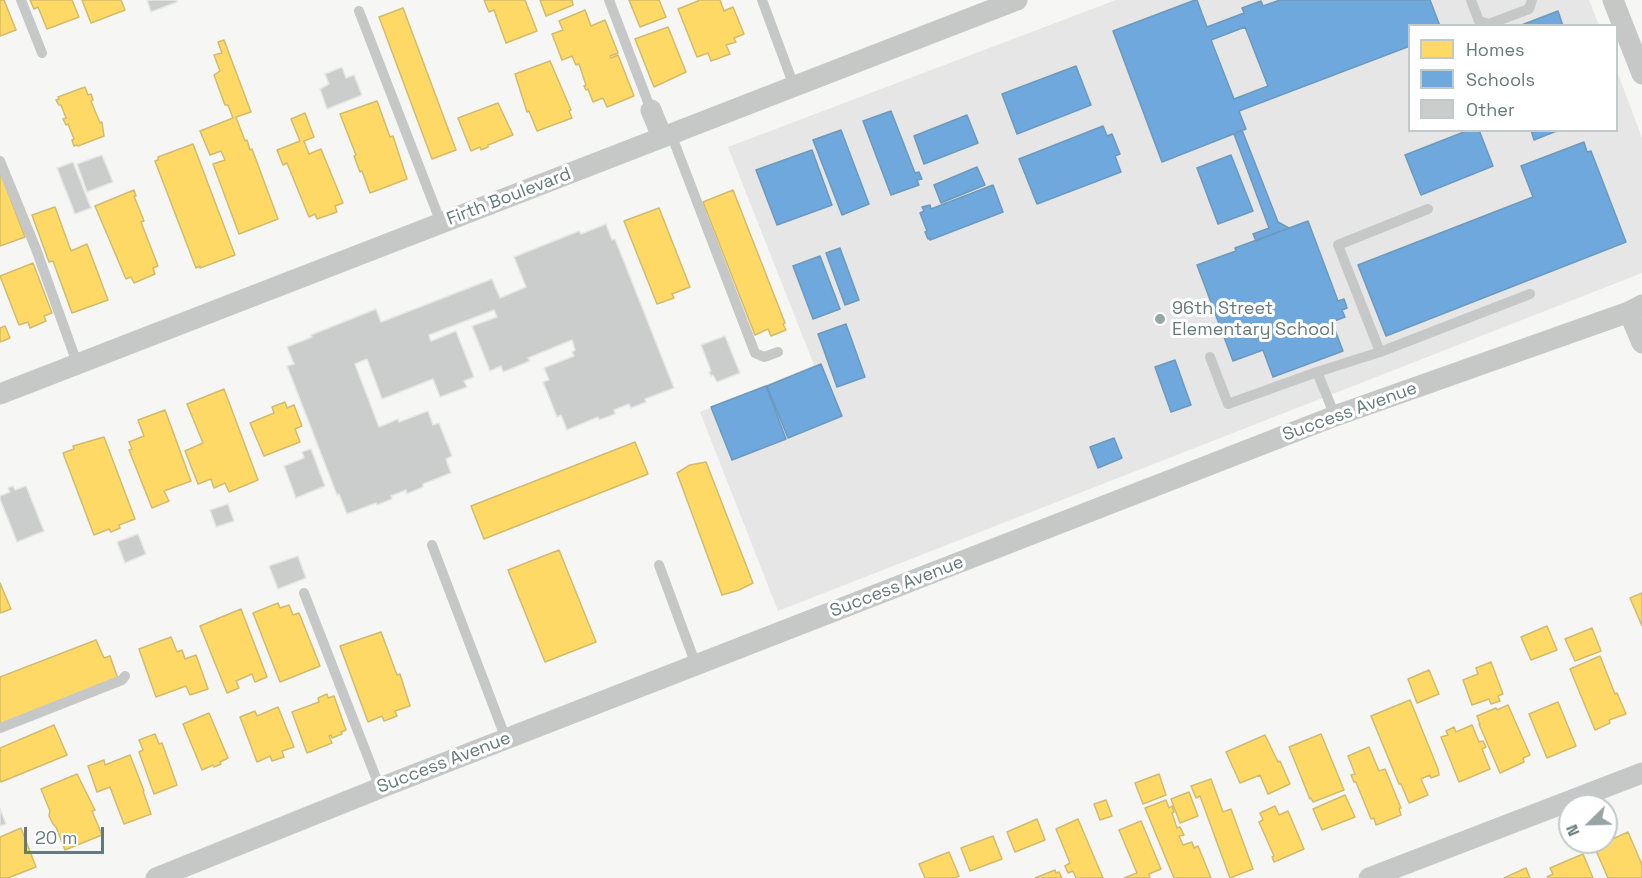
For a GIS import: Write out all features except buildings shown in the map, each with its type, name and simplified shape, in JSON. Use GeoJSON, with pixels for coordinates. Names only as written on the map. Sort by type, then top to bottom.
{"type":"FeatureCollection","features":[{"type":"Feature","properties":{"kind":"street","name":"Firth Boulevard"},"geometry":{"type":"LineString","coordinates":[[0,394],[1017,0]]}},
{"type":"Feature","properties":{"kind":"street"},"geometry":{"type":"LineString","coordinates":[[1613,0],[1642,74]]}},
{"type":"Feature","properties":{"kind":"street"},"geometry":{"type":"LineString","coordinates":[[651,110],[667,136]]}},
{"type":"Feature","properties":{"kind":"street"},"geometry":{"type":"LineString","coordinates":[[1635,309],[1642,343]]}},
{"type":"Feature","properties":{"kind":"street","name":"Success Avenue"},"geometry":{"type":"LineString","coordinates":[[156,878],[380,788],[1335,416],[1635,309]]}},
{"type":"Feature","properties":{"kind":"street"},"geometry":{"type":"LineString","coordinates":[[1369,878],[1642,773]]}},
{"type":"Feature","properties":{"kind":"lane"},"geometry":{"type":"LineString","coordinates":[[21,0],[42,53]]}},
{"type":"Feature","properties":{"kind":"lane"},"geometry":{"type":"LineString","coordinates":[[609,0],[651,110]]}},
{"type":"Feature","properties":{"kind":"lane"},"geometry":{"type":"LineString","coordinates":[[762,0],[795,86]]}},
{"type":"Feature","properties":{"kind":"lane"},"geometry":{"type":"LineString","coordinates":[[1471,0],[1479,21],[1489,24],[1529,9],[1532,0]]}},
{"type":"Feature","properties":{"kind":"lane"},"geometry":{"type":"LineString","coordinates":[[359,11],[441,223]]}},
{"type":"Feature","properties":{"kind":"lane"},"geometry":{"type":"LineString","coordinates":[[667,136],[755,353],[764,357],[778,352]]}},
{"type":"Feature","properties":{"kind":"lane"},"geometry":{"type":"LineString","coordinates":[[0,161],[36,249],[77,363]]}},
{"type":"Feature","properties":{"kind":"lane"},"geometry":{"type":"LineString","coordinates":[[1380,352],[1338,245],[1428,209]]}},
{"type":"Feature","properties":{"kind":"lane"},"geometry":{"type":"LineString","coordinates":[[1210,357],[1228,404],[1380,352],[1530,294]]}},
{"type":"Feature","properties":{"kind":"lane"},"geometry":{"type":"LineString","coordinates":[[1317,372],[1335,416]]}},
{"type":"Feature","properties":{"kind":"lane"},"geometry":{"type":"LineString","coordinates":[[432,545],[506,739]]}},
{"type":"Feature","properties":{"kind":"lane"},"geometry":{"type":"LineString","coordinates":[[659,565],[696,665]]}},
{"type":"Feature","properties":{"kind":"lane"},"geometry":{"type":"LineString","coordinates":[[304,593],[380,788]]}},
{"type":"Feature","properties":{"kind":"lane"},"geometry":{"type":"LineString","coordinates":[[0,728],[122,680],[125,676]]}},
{"type":"Feature","properties":{"kind":"shaded area","name":"96th Street Elementary School"},"geometry":{"type":"Polygon","coordinates":[[[1116,0],[1589,0],[1599,24],[1408,24],[1408,132],[1618,132],[1618,74],[1642,138],[1642,273],[778,611],[700,412],[814,365],[728,147],[1116,0]]]}},
{"type":"Feature","properties":{"kind":"place","name":"96th Street Elementary School"},"geometry":{"type":"Point","coordinates":[1160,319]}}]}
